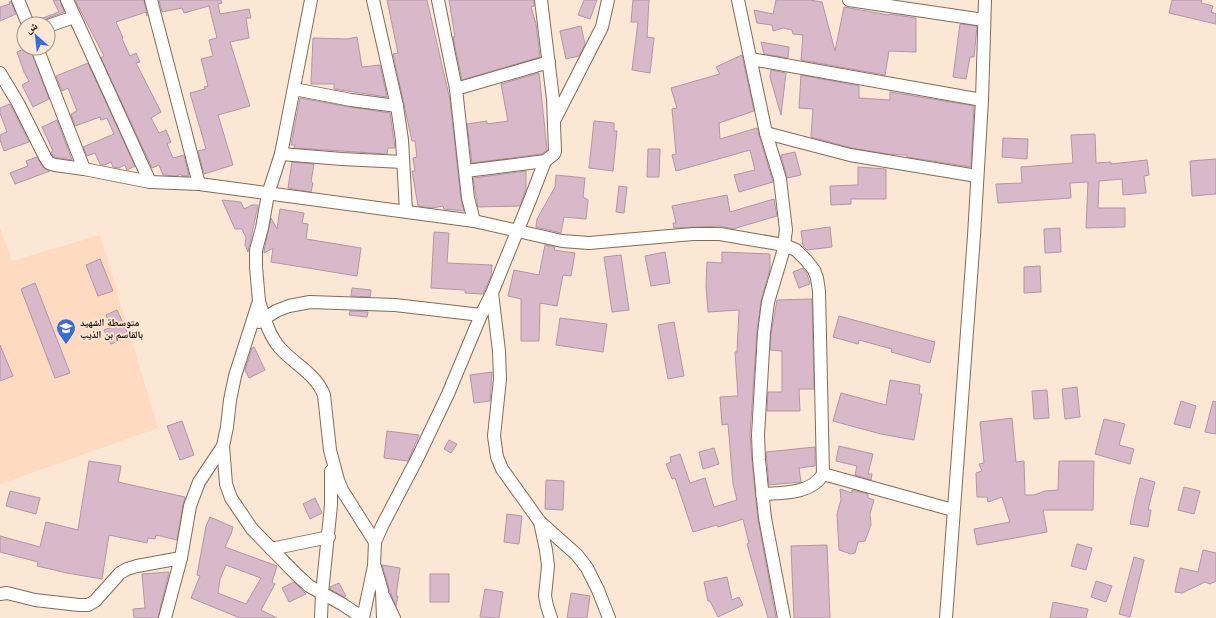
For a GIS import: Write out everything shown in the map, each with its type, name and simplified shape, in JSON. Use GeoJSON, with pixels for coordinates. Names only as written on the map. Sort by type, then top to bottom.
{"type":"FeatureCollection","features":[{"type":"Feature","properties":{"kind":"street"},"geometry":{"type":"LineString","coordinates":[[18,0],[25,16]]}},
{"type":"Feature","properties":{"kind":"street"},"geometry":{"type":"LineString","coordinates":[[67,0],[150,182]]}},
{"type":"Feature","properties":{"kind":"street"},"geometry":{"type":"LineString","coordinates":[[151,0],[199,184]]}},
{"type":"Feature","properties":{"kind":"street"},"geometry":{"type":"LineString","coordinates":[[311,0],[281,154],[268,194],[262,228],[256,250],[256,267],[259,301],[264,318],[273,338],[280,348],[314,379],[321,387],[324,395],[330,450],[332,505],[322,593],[321,618]]}},
{"type":"Feature","properties":{"kind":"street"},"geometry":{"type":"LineString","coordinates":[[373,0],[397,106],[406,211]]}},
{"type":"Feature","properties":{"kind":"street"},"geometry":{"type":"LineString","coordinates":[[438,0],[456,89],[468,198],[474,221]]}},
{"type":"Feature","properties":{"kind":"street"},"geometry":{"type":"LineString","coordinates":[[466,171],[545,161],[554,154],[554,121],[549,62],[541,0]]}},
{"type":"Feature","properties":{"kind":"street"},"geometry":{"type":"LineString","coordinates":[[554,121],[602,27],[608,0]]}},
{"type":"Feature","properties":{"kind":"street"},"geometry":{"type":"LineString","coordinates":[[738,0],[766,133],[780,180],[786,230],[784,245],[768,302],[764,332],[758,435],[765,518],[784,618]]}},
{"type":"Feature","properties":{"kind":"street"},"geometry":{"type":"LineString","coordinates":[[850,0],[984,20]]}},
{"type":"Feature","properties":{"kind":"street"},"geometry":{"type":"LineString","coordinates":[[946,618],[974,236],[982,100],[985,0]]}},
{"type":"Feature","properties":{"kind":"street"},"geometry":{"type":"LineString","coordinates":[[56,23],[74,17]]}},
{"type":"Feature","properties":{"kind":"street"},"geometry":{"type":"LineString","coordinates":[[40,56],[84,169]]}},
{"type":"Feature","properties":{"kind":"street"},"geometry":{"type":"LineString","coordinates":[[751,59],[982,100]]}},
{"type":"Feature","properties":{"kind":"street"},"geometry":{"type":"LineString","coordinates":[[456,89],[549,62]]}},
{"type":"Feature","properties":{"kind":"street"},"geometry":{"type":"LineString","coordinates":[[0,73],[18,104],[47,161],[55,165],[150,182],[199,184],[474,221],[562,241],[589,243],[693,234],[720,234],[784,245],[796,250],[814,270],[819,291],[823,474],[820,480],[808,487],[792,492],[762,494]]}},
{"type":"Feature","properties":{"kind":"street"},"geometry":{"type":"LineString","coordinates":[[294,89],[351,100],[397,106]]}},
{"type":"Feature","properties":{"kind":"street"},"geometry":{"type":"LineString","coordinates":[[766,133],[850,155],[977,176]]}},
{"type":"Feature","properties":{"kind":"street"},"geometry":{"type":"LineString","coordinates":[[281,154],[349,160],[403,162]]}},
{"type":"Feature","properties":{"kind":"street"},"geometry":{"type":"LineString","coordinates":[[259,301],[235,376],[230,400],[223,446],[226,484],[231,498],[252,529],[296,574],[309,586],[346,606],[363,618],[374,566],[375,542],[448,394],[480,315],[492,293],[545,161]]}},
{"type":"Feature","properties":{"kind":"street"},"geometry":{"type":"LineString","coordinates":[[492,293],[499,351],[500,380],[494,436],[497,456],[502,469],[540,522],[577,555],[587,568],[598,590],[609,618]]}},
{"type":"Feature","properties":{"kind":"street"},"geometry":{"type":"LineString","coordinates":[[250,329],[276,311],[289,306],[310,302],[395,305],[480,315]]}},
{"type":"Feature","properties":{"kind":"street"},"geometry":{"type":"LineString","coordinates":[[165,618],[181,558],[192,500],[199,482],[223,446]]}},
{"type":"Feature","properties":{"kind":"street"},"geometry":{"type":"LineString","coordinates":[[330,450],[342,490],[375,542]]}},
{"type":"Feature","properties":{"kind":"street"},"geometry":{"type":"LineString","coordinates":[[823,474],[953,510]]}},
{"type":"Feature","properties":{"kind":"street"},"geometry":{"type":"LineString","coordinates":[[540,522],[548,566],[545,596],[551,618]]}},
{"type":"Feature","properties":{"kind":"street"},"geometry":{"type":"LineString","coordinates":[[271,549],[328,537]]}},
{"type":"Feature","properties":{"kind":"street"},"geometry":{"type":"LineString","coordinates":[[0,594],[7,593],[35,600],[79,605],[88,604],[95,601],[120,573],[127,568],[181,558]]}},
{"type":"Feature","properties":{"kind":"street"},"geometry":{"type":"LineString","coordinates":[[374,566],[382,591],[394,618]]}},
{"type":"Feature","properties":{"kind":"street"},"geometry":{"type":"LineString","coordinates":[[382,591],[383,618]]}},
{"type":"Feature","properties":{"kind":"shaded area","name":"متوسطة الشهيد بالقاسم بن الذيب"},"geometry":{"type":"Polygon","coordinates":[[[0,228],[12,261],[100,235],[158,428],[0,484],[0,228]]]}},
{"type":"Feature","properties":{"kind":"building"},"geometry":{"type":"Polygon","coordinates":[[[53,0],[60,0],[64,12],[54,16],[48,16],[59,12],[53,0]]]}},
{"type":"Feature","properties":{"kind":"building"},"geometry":{"type":"Polygon","coordinates":[[[75,0],[144,0],[147,16],[146,12],[116,22],[130,56],[136,53],[140,62],[136,63],[161,112],[151,118],[159,133],[166,130],[171,142],[167,144],[173,158],[184,155],[189,176],[182,176],[181,174],[177,176],[163,175],[159,165],[152,168],[101,58],[104,56],[75,0]]]}},
{"type":"Feature","properties":{"kind":"building"},"geometry":{"type":"Polygon","coordinates":[[[159,0],[221,0],[222,3],[218,4],[220,14],[249,9],[251,18],[246,18],[249,38],[230,42],[250,106],[218,115],[233,165],[204,174],[198,151],[206,149],[190,93],[205,89],[204,87],[208,86],[201,59],[213,56],[209,40],[217,38],[209,6],[184,13],[182,8],[162,12],[159,0]]]}},
{"type":"Feature","properties":{"kind":"building"},"geometry":{"type":"Polygon","coordinates":[[[387,0],[427,0],[450,100],[461,199],[464,211],[444,209],[443,206],[432,208],[418,206],[412,171],[415,171],[413,158],[417,157],[415,141],[412,141],[393,54],[398,53],[387,0]]]}},
{"type":"Feature","properties":{"kind":"building"},"geometry":{"type":"Polygon","coordinates":[[[449,0],[534,0],[534,6],[531,7],[536,24],[540,57],[462,80],[453,37],[455,37],[449,0]]]}},
{"type":"Feature","properties":{"kind":"building"},"geometry":{"type":"Polygon","coordinates":[[[584,0],[597,0],[590,19],[578,15],[584,0]]]}},
{"type":"Feature","properties":{"kind":"building"},"geometry":{"type":"Polygon","coordinates":[[[633,0],[649,0],[647,37],[654,38],[650,73],[632,70],[638,22],[631,22],[633,0]]]}},
{"type":"Feature","properties":{"kind":"building"},"geometry":{"type":"Polygon","coordinates":[[[776,0],[810,0],[822,2],[835,51],[844,7],[916,18],[916,52],[889,51],[885,75],[801,60],[803,35],[793,34],[792,30],[783,28],[773,31],[772,25],[757,23],[754,10],[773,14],[776,0]]]}},
{"type":"Feature","properties":{"kind":"building"},"geometry":{"type":"Polygon","coordinates":[[[1172,0],[1202,0],[1201,3],[1213,6],[1211,12],[1216,14],[1216,24],[1169,13],[1172,0]]]}},
{"type":"Feature","properties":{"kind":"building"},"geometry":{"type":"Polygon","coordinates":[[[11,1],[16,14],[0,21],[0,7],[10,4],[9,2],[11,1]]]}},
{"type":"Feature","properties":{"kind":"building"},"geometry":{"type":"Polygon","coordinates":[[[960,24],[977,26],[974,57],[970,57],[966,79],[953,77],[960,24]]]}},
{"type":"Feature","properties":{"kind":"building"},"geometry":{"type":"Polygon","coordinates":[[[581,26],[585,44],[579,56],[566,59],[560,31],[581,26]]]}},
{"type":"Feature","properties":{"kind":"building"},"geometry":{"type":"Polygon","coordinates":[[[357,37],[362,67],[380,65],[387,97],[334,89],[334,84],[311,84],[313,38],[347,39],[357,37]]]}},
{"type":"Feature","properties":{"kind":"building"},"geometry":{"type":"Polygon","coordinates":[[[761,42],[789,47],[788,58],[764,54],[761,42]]]}},
{"type":"Feature","properties":{"kind":"building"},"geometry":{"type":"Polygon","coordinates":[[[742,55],[754,111],[719,123],[720,139],[757,128],[773,182],[739,192],[734,175],[755,170],[750,150],[676,171],[672,155],[676,154],[672,109],[677,108],[671,88],[720,74],[716,67],[742,55]]]}},
{"type":"Feature","properties":{"kind":"building"},"geometry":{"type":"Polygon","coordinates":[[[18,56],[33,56],[49,99],[33,107],[22,85],[29,81],[18,56]]]}},
{"type":"Feature","properties":{"kind":"building"},"geometry":{"type":"Polygon","coordinates":[[[88,63],[135,166],[127,170],[125,165],[119,168],[113,167],[111,162],[104,165],[100,164],[95,153],[87,156],[83,147],[114,134],[107,118],[101,120],[100,117],[75,126],[71,114],[77,111],[68,88],[62,91],[56,76],[88,63]]]}},
{"type":"Feature","properties":{"kind":"building"},"geometry":{"type":"Polygon","coordinates":[[[771,70],[786,73],[781,115],[770,77],[771,70]]]}},
{"type":"Feature","properties":{"kind":"building"},"geometry":{"type":"Polygon","coordinates":[[[539,73],[547,150],[542,154],[472,163],[467,124],[487,121],[487,124],[508,121],[501,84],[539,73]]]}},
{"type":"Feature","properties":{"kind":"building"},"geometry":{"type":"Polygon","coordinates":[[[801,75],[859,86],[859,98],[890,100],[890,92],[974,106],[971,167],[907,157],[907,155],[888,154],[852,148],[811,137],[813,109],[799,108],[801,75]]]}},
{"type":"Feature","properties":{"kind":"building"},"geometry":{"type":"Polygon","coordinates":[[[300,98],[390,113],[395,148],[388,148],[387,154],[294,148],[295,145],[291,145],[300,98]]]}},
{"type":"Feature","properties":{"kind":"building"},"geometry":{"type":"Polygon","coordinates":[[[10,104],[29,142],[4,151],[0,140],[0,135],[7,132],[0,113],[0,108],[10,104]]]}},
{"type":"Feature","properties":{"kind":"building"},"geometry":{"type":"Polygon","coordinates":[[[57,120],[72,160],[54,157],[51,152],[53,151],[42,127],[57,120]]]}},
{"type":"Feature","properties":{"kind":"building"},"geometry":{"type":"Polygon","coordinates":[[[594,121],[614,123],[614,131],[617,131],[613,171],[589,168],[594,121]]]}},
{"type":"Feature","properties":{"kind":"building"},"geometry":{"type":"Polygon","coordinates":[[[1095,134],[1096,163],[1111,162],[1111,164],[1147,160],[1149,175],[1144,176],[1146,193],[1123,195],[1122,179],[1099,181],[1098,208],[1125,208],[1125,227],[1086,228],[1088,182],[1070,183],[1071,198],[998,203],[996,184],[1022,183],[1021,167],[1073,163],[1071,135],[1095,134]]]}},
{"type":"Feature","properties":{"kind":"building"},"geometry":{"type":"Polygon","coordinates":[[[1003,138],[1028,139],[1027,159],[1002,157],[1003,138]]]}},
{"type":"Feature","properties":{"kind":"building"},"geometry":{"type":"Polygon","coordinates":[[[648,149],[660,149],[659,177],[647,177],[648,149]]]}},
{"type":"Feature","properties":{"kind":"building"},"geometry":{"type":"Polygon","coordinates":[[[795,152],[801,175],[787,178],[781,155],[795,152]]]}},
{"type":"Feature","properties":{"kind":"building"},"geometry":{"type":"Polygon","coordinates":[[[37,157],[43,167],[50,171],[15,184],[10,173],[28,166],[26,161],[37,157]]]}},
{"type":"Feature","properties":{"kind":"building"},"geometry":{"type":"Polygon","coordinates":[[[1216,159],[1216,194],[1192,196],[1190,161],[1216,159]]]}},
{"type":"Feature","properties":{"kind":"building"},"geometry":{"type":"Polygon","coordinates":[[[292,162],[314,164],[311,192],[288,188],[292,162]]]}},
{"type":"Feature","properties":{"kind":"building"},"geometry":{"type":"Polygon","coordinates":[[[858,167],[886,169],[886,199],[851,199],[851,204],[831,205],[830,186],[858,185],[858,167]]]}},
{"type":"Feature","properties":{"kind":"building"},"geometry":{"type":"Polygon","coordinates":[[[526,171],[526,189],[520,206],[478,207],[473,178],[526,171]]]}},
{"type":"Feature","properties":{"kind":"building"},"geometry":{"type":"Polygon","coordinates":[[[556,175],[585,178],[583,197],[588,200],[586,219],[564,217],[561,233],[536,227],[537,219],[555,187],[556,175]]]}},
{"type":"Feature","properties":{"kind":"building"},"geometry":{"type":"Polygon","coordinates":[[[619,186],[627,187],[624,213],[616,212],[619,186]]]}},
{"type":"Feature","properties":{"kind":"building"},"geometry":{"type":"Polygon","coordinates":[[[727,195],[730,212],[774,199],[777,216],[733,229],[720,226],[674,228],[673,223],[676,223],[672,206],[727,195]]]}},
{"type":"Feature","properties":{"kind":"building"},"geometry":{"type":"Polygon","coordinates":[[[222,200],[241,202],[244,209],[252,205],[258,205],[248,252],[245,245],[246,238],[242,229],[235,229],[222,200]]]}},
{"type":"Feature","properties":{"kind":"building"},"geometry":{"type":"Polygon","coordinates":[[[280,209],[304,213],[302,223],[308,224],[306,239],[361,248],[357,276],[271,262],[273,248],[264,253],[264,251],[271,218],[277,229],[280,209]]]}},
{"type":"Feature","properties":{"kind":"building"},"geometry":{"type":"Polygon","coordinates":[[[830,227],[832,247],[807,250],[803,246],[801,231],[830,227]]]}},
{"type":"Feature","properties":{"kind":"building"},"geometry":{"type":"Polygon","coordinates":[[[1060,228],[1061,252],[1045,253],[1044,229],[1060,228]]]}},
{"type":"Feature","properties":{"kind":"building"},"geometry":{"type":"Polygon","coordinates":[[[434,232],[449,233],[447,263],[492,265],[491,276],[483,294],[465,293],[465,290],[431,288],[434,232]]]}},
{"type":"Feature","properties":{"kind":"building"},"geometry":{"type":"Polygon","coordinates":[[[545,245],[555,247],[554,250],[575,253],[571,276],[563,275],[557,306],[540,303],[539,341],[521,341],[521,299],[508,296],[514,270],[539,275],[545,245]]]}},
{"type":"Feature","properties":{"kind":"building"},"geometry":{"type":"Polygon","coordinates":[[[665,252],[670,283],[651,286],[645,256],[665,252]]]}},
{"type":"Feature","properties":{"kind":"building"},"geometry":{"type":"Polygon","coordinates":[[[722,252],[770,254],[770,269],[761,301],[757,332],[750,435],[758,519],[776,618],[768,618],[747,544],[749,543],[743,519],[718,527],[717,525],[693,532],[675,478],[672,479],[666,464],[671,462],[670,457],[680,454],[690,483],[705,478],[714,507],[737,500],[733,484],[728,424],[722,425],[720,397],[738,396],[735,352],[737,352],[739,310],[708,312],[706,286],[707,262],[722,263],[722,252]]]}},
{"type":"Feature","properties":{"kind":"building"},"geometry":{"type":"Polygon","coordinates":[[[621,255],[629,310],[612,312],[604,257],[621,255]]]}},
{"type":"Feature","properties":{"kind":"building"},"geometry":{"type":"Polygon","coordinates":[[[100,259],[113,291],[98,296],[86,265],[100,259]]]}},
{"type":"Feature","properties":{"kind":"building"},"geometry":{"type":"Polygon","coordinates":[[[1040,266],[1041,292],[1024,293],[1024,267],[1040,266]]]}},
{"type":"Feature","properties":{"kind":"building"},"geometry":{"type":"Polygon","coordinates":[[[803,268],[807,274],[810,284],[799,288],[793,272],[803,268]]]}},
{"type":"Feature","properties":{"kind":"building"},"geometry":{"type":"Polygon","coordinates":[[[35,283],[70,373],[55,378],[21,289],[35,283]]]}},
{"type":"Feature","properties":{"kind":"building"},"geometry":{"type":"Polygon","coordinates":[[[352,288],[371,290],[370,297],[351,296],[352,288]]]}},
{"type":"Feature","properties":{"kind":"building"},"geometry":{"type":"Polygon","coordinates":[[[812,299],[814,389],[799,389],[800,411],[767,411],[768,392],[782,392],[782,351],[770,350],[771,334],[777,300],[812,299]]]}},
{"type":"Feature","properties":{"kind":"building"},"geometry":{"type":"Polygon","coordinates":[[[117,310],[129,336],[111,344],[104,330],[111,327],[106,315],[117,310]]]}},
{"type":"Feature","properties":{"kind":"building"},"geometry":{"type":"Polygon","coordinates":[[[350,311],[368,312],[367,317],[349,315],[350,311]]]}},
{"type":"Feature","properties":{"kind":"building"},"geometry":{"type":"Polygon","coordinates":[[[839,316],[935,342],[930,363],[891,352],[892,349],[859,340],[858,344],[833,337],[839,316]]]}},
{"type":"Feature","properties":{"kind":"building"},"geometry":{"type":"Polygon","coordinates":[[[560,318],[607,324],[603,352],[556,345],[560,318]]]}},
{"type":"Feature","properties":{"kind":"building"},"geometry":{"type":"Polygon","coordinates":[[[674,322],[684,376],[668,379],[658,325],[674,322]]]}},
{"type":"Feature","properties":{"kind":"building"},"geometry":{"type":"Polygon","coordinates":[[[0,345],[13,376],[0,381],[0,345]]]}},
{"type":"Feature","properties":{"kind":"building"},"geometry":{"type":"Polygon","coordinates":[[[254,347],[265,370],[249,378],[245,370],[252,348],[254,347]]]}},
{"type":"Feature","properties":{"kind":"building"},"geometry":{"type":"Polygon","coordinates":[[[492,372],[490,401],[474,403],[470,375],[492,372]]]}},
{"type":"Feature","properties":{"kind":"building"},"geometry":{"type":"Polygon","coordinates":[[[890,380],[920,385],[919,394],[922,394],[914,440],[881,434],[833,421],[841,393],[886,405],[890,380]]]}},
{"type":"Feature","properties":{"kind":"building"},"geometry":{"type":"Polygon","coordinates":[[[1077,387],[1080,417],[1065,419],[1062,389],[1077,387]]]}},
{"type":"Feature","properties":{"kind":"building"},"geometry":{"type":"Polygon","coordinates":[[[1047,390],[1049,418],[1034,419],[1032,391],[1047,390]]]}},
{"type":"Feature","properties":{"kind":"building"},"geometry":{"type":"Polygon","coordinates":[[[1181,401],[1196,406],[1190,428],[1174,424],[1181,401]]]}},
{"type":"Feature","properties":{"kind":"building"},"geometry":{"type":"Polygon","coordinates":[[[1213,401],[1216,402],[1216,434],[1205,432],[1213,401]]]}},
{"type":"Feature","properties":{"kind":"building"},"geometry":{"type":"Polygon","coordinates":[[[1012,418],[1016,462],[1024,461],[1025,495],[1034,495],[1045,491],[1058,490],[1059,461],[1094,461],[1093,510],[1043,510],[1047,532],[977,545],[974,529],[1010,522],[1002,497],[988,502],[987,497],[977,497],[976,473],[982,471],[979,464],[984,463],[980,422],[1012,418]]]}},
{"type":"Feature","properties":{"kind":"building"},"geometry":{"type":"Polygon","coordinates":[[[1104,419],[1125,424],[1119,445],[1134,449],[1130,464],[1095,454],[1104,419]]]}},
{"type":"Feature","properties":{"kind":"building"},"geometry":{"type":"Polygon","coordinates":[[[182,421],[194,455],[180,460],[167,426],[182,421]]]}},
{"type":"Feature","properties":{"kind":"building"},"geometry":{"type":"Polygon","coordinates":[[[387,431],[419,435],[408,461],[384,458],[387,431]]]}},
{"type":"Feature","properties":{"kind":"building"},"geometry":{"type":"Polygon","coordinates":[[[449,440],[457,444],[451,453],[444,449],[449,440]]]}},
{"type":"Feature","properties":{"kind":"building"},"geometry":{"type":"Polygon","coordinates":[[[839,446],[873,454],[868,474],[872,474],[871,480],[855,475],[857,466],[836,461],[839,446]]]}},
{"type":"Feature","properties":{"kind":"building"},"geometry":{"type":"Polygon","coordinates":[[[815,447],[815,466],[799,468],[801,482],[769,485],[766,452],[815,447]]]}},
{"type":"Feature","properties":{"kind":"building"},"geometry":{"type":"Polygon","coordinates":[[[714,448],[719,464],[703,469],[699,452],[714,448]]]}},
{"type":"Feature","properties":{"kind":"building"},"geometry":{"type":"Polygon","coordinates":[[[89,461],[121,466],[118,482],[185,497],[177,540],[156,535],[155,539],[148,538],[147,543],[109,535],[102,579],[37,566],[38,562],[0,552],[0,536],[40,547],[46,522],[78,530],[89,461]]]}},
{"type":"Feature","properties":{"kind":"building"},"geometry":{"type":"Polygon","coordinates":[[[1140,478],[1155,482],[1148,510],[1151,510],[1148,527],[1130,524],[1140,478]]]}},
{"type":"Feature","properties":{"kind":"building"},"geometry":{"type":"Polygon","coordinates":[[[546,480],[564,481],[563,510],[545,509],[546,480]]]}},
{"type":"Feature","properties":{"kind":"building"},"geometry":{"type":"Polygon","coordinates":[[[1184,487],[1200,491],[1194,514],[1178,510],[1184,487]]]}},
{"type":"Feature","properties":{"kind":"building"},"geometry":{"type":"Polygon","coordinates":[[[840,489],[852,493],[852,490],[868,494],[868,498],[874,500],[870,514],[871,525],[865,541],[858,542],[855,553],[851,554],[839,550],[837,514],[841,500],[840,489]]]}},
{"type":"Feature","properties":{"kind":"building"},"geometry":{"type":"Polygon","coordinates":[[[10,491],[40,498],[36,514],[6,506],[10,491]]]}},
{"type":"Feature","properties":{"kind":"building"},"geometry":{"type":"Polygon","coordinates":[[[315,498],[322,513],[310,519],[303,504],[315,498]]]}},
{"type":"Feature","properties":{"kind":"building"},"geometry":{"type":"Polygon","coordinates":[[[507,514],[522,516],[519,544],[504,542],[507,514]]]}},
{"type":"Feature","properties":{"kind":"building"},"geometry":{"type":"Polygon","coordinates":[[[210,517],[233,527],[225,547],[277,566],[272,582],[275,584],[261,610],[277,618],[240,618],[191,598],[200,576],[197,575],[206,526],[210,517]],[[226,565],[220,579],[218,593],[246,604],[261,578],[226,565]]]}},
{"type":"Feature","properties":{"kind":"building"},"geometry":{"type":"Polygon","coordinates":[[[1077,544],[1092,548],[1086,570],[1071,566],[1077,544]]]}},
{"type":"Feature","properties":{"kind":"building"},"geometry":{"type":"Polygon","coordinates":[[[827,545],[830,618],[794,618],[791,546],[827,545]]]}},
{"type":"Feature","properties":{"kind":"building"},"geometry":{"type":"Polygon","coordinates":[[[1203,550],[1216,553],[1216,581],[1210,584],[1205,582],[1182,593],[1175,592],[1180,568],[1198,572],[1203,550]]]}},
{"type":"Feature","properties":{"kind":"building"},"geometry":{"type":"Polygon","coordinates":[[[1134,557],[1144,560],[1130,617],[1119,614],[1134,557]]]}},
{"type":"Feature","properties":{"kind":"building"},"geometry":{"type":"Polygon","coordinates":[[[382,565],[400,568],[396,606],[390,592],[382,565]]]}},
{"type":"Feature","properties":{"kind":"building"},"geometry":{"type":"Polygon","coordinates":[[[169,572],[158,618],[134,618],[133,609],[145,608],[142,574],[169,572]]]}},
{"type":"Feature","properties":{"kind":"building"},"geometry":{"type":"Polygon","coordinates":[[[430,574],[449,574],[449,602],[430,602],[430,574]]]}},
{"type":"Feature","properties":{"kind":"building"},"geometry":{"type":"Polygon","coordinates":[[[727,577],[732,600],[739,597],[743,605],[718,617],[710,601],[708,601],[704,582],[727,577]]]}},
{"type":"Feature","properties":{"kind":"building"},"geometry":{"type":"Polygon","coordinates":[[[1096,581],[1112,586],[1106,602],[1091,597],[1096,581]]]}},
{"type":"Feature","properties":{"kind":"building"},"geometry":{"type":"Polygon","coordinates":[[[294,582],[306,594],[289,602],[282,588],[294,582]]]}},
{"type":"Feature","properties":{"kind":"building"},"geometry":{"type":"Polygon","coordinates":[[[339,583],[346,596],[344,597],[330,589],[330,587],[339,583]]]}},
{"type":"Feature","properties":{"kind":"building"},"geometry":{"type":"Polygon","coordinates":[[[485,589],[503,592],[499,618],[480,617],[485,589]]]}},
{"type":"Feature","properties":{"kind":"building"},"geometry":{"type":"Polygon","coordinates":[[[571,593],[590,596],[587,618],[567,618],[571,593]]]}},
{"type":"Feature","properties":{"kind":"building"},"geometry":{"type":"Polygon","coordinates":[[[1053,602],[1088,609],[1086,618],[1050,618],[1053,602]]]}},
{"type":"Feature","properties":{"kind":"place","name":"متوسطة الشهيد بالقاسم بن الذيب"},"geometry":{"type":"Point","coordinates":[66,345]}}]}
